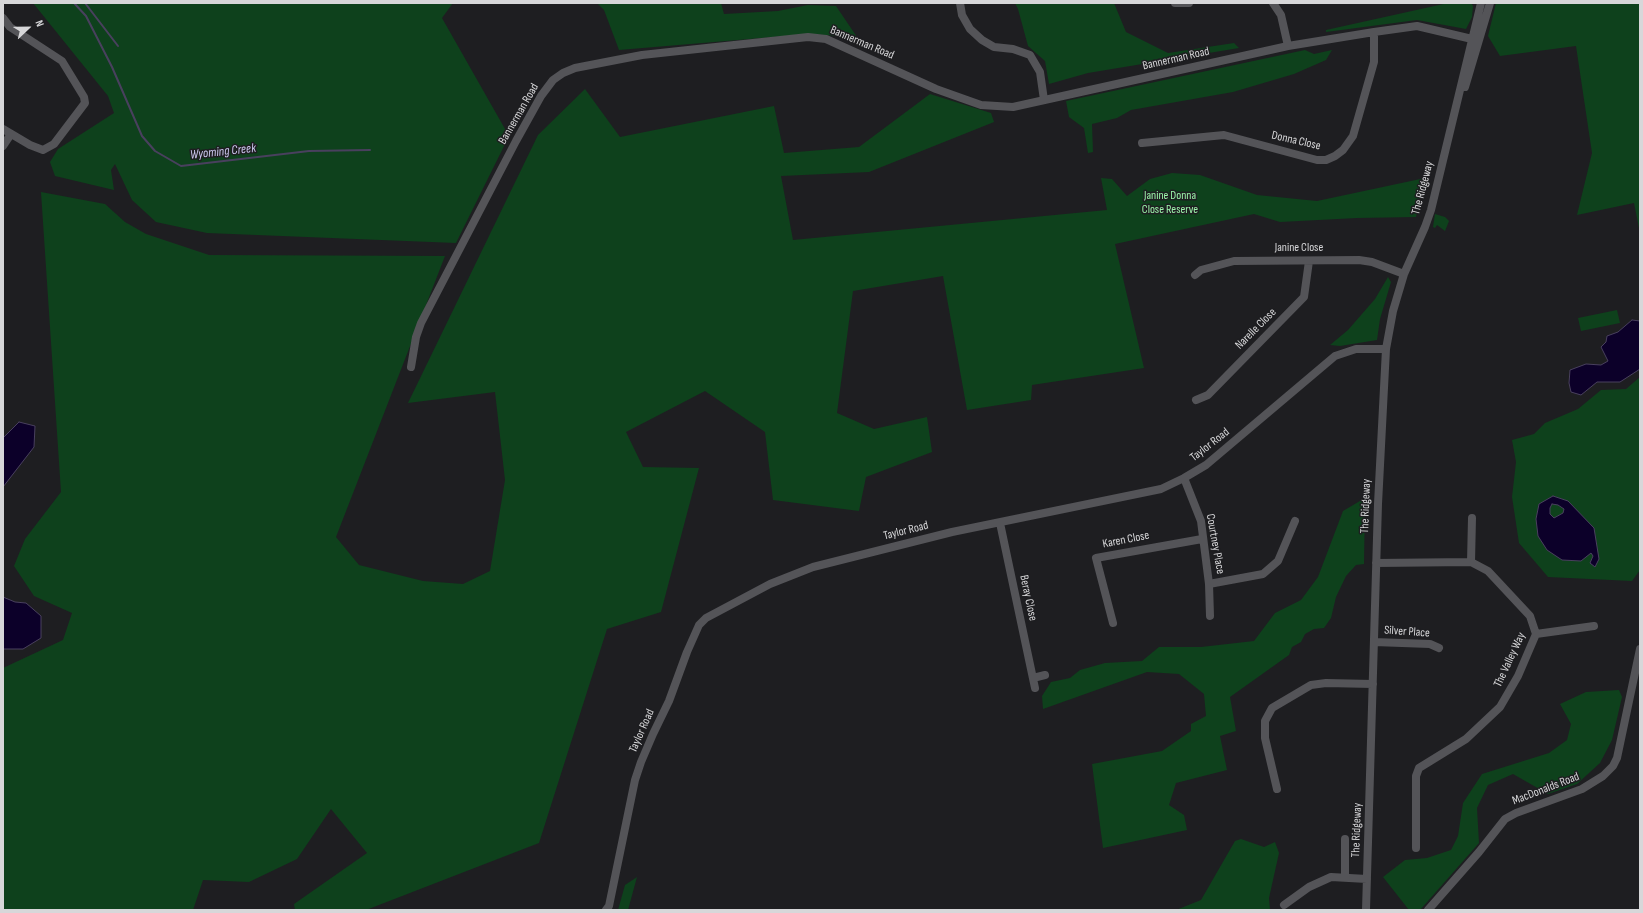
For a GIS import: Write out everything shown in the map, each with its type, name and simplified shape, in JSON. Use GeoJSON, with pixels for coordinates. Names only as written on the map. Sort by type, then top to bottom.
{"type":"FeatureCollection","features":[{"type":"Feature","properties":{"kind":"street"},"geometry":{"type":"LineString","coordinates":[[960,3],[962,15],[970,29],[982,40],[994,47],[1013,49],[1030,55],[1040,72],[1044,100]]}},
{"type":"Feature","properties":{"kind":"street"},"geometry":{"type":"LineString","coordinates":[[1175,3],[1190,3]]}},
{"type":"Feature","properties":{"kind":"street"},"geometry":{"type":"LineString","coordinates":[[1273,3],[1281,15],[1288,46]]}},
{"type":"Feature","properties":{"kind":"street","name":"The Ridgeway"},"geometry":{"type":"LineString","coordinates":[[1366,910],[1376,563],[1386,349],[1393,311],[1404,274],[1425,227],[1455,114],[1481,3]]}},
{"type":"Feature","properties":{"kind":"street","name":"The Ridgeway"},"geometry":{"type":"LineString","coordinates":[[1455,114],[1467,81],[1490,3]]}},
{"type":"Feature","properties":{"kind":"street"},"geometry":{"type":"LineString","coordinates":[[3,18],[10,27],[62,61],[84,97],[85,103],[54,144],[43,150],[3,129]]}},
{"type":"Feature","properties":{"kind":"street","name":"Bannerman Road"},"geometry":{"type":"LineString","coordinates":[[411,367],[416,337],[424,318],[541,96],[553,80],[563,73],[575,68],[642,55],[808,37],[826,39],[936,89],[981,105],[1013,107],[1288,46],[1374,32],[1417,26],[1472,39]]}},
{"type":"Feature","properties":{"kind":"street","name":"Donna Close"},"geometry":{"type":"LineString","coordinates":[[1142,143],[1224,135],[1317,160],[1326,160],[1335,156],[1343,150],[1353,136],[1374,62],[1374,32]]}},
{"type":"Feature","properties":{"kind":"street"},"geometry":{"type":"LineString","coordinates":[[1472,39],[1482,32]]}},
{"type":"Feature","properties":{"kind":"street"},"geometry":{"type":"LineString","coordinates":[[3,146],[11,134]]}},
{"type":"Feature","properties":{"kind":"street","name":"Janine Close"},"geometry":{"type":"LineString","coordinates":[[1195,275],[1201,270],[1234,261],[1359,260],[1372,262],[1404,274]]}},
{"type":"Feature","properties":{"kind":"street","name":"Narelle Close"},"geometry":{"type":"LineString","coordinates":[[1196,400],[1208,395],[1304,297],[1309,261]]}},
{"type":"Feature","properties":{"kind":"street","name":"Taylor Road"},"geometry":{"type":"LineString","coordinates":[[606,910],[609,906],[635,780],[641,762],[669,701],[687,652],[699,625],[706,618],[770,584],[813,567],[952,532],[1160,489],[1184,478],[1206,465],[1336,356],[1356,349],[1386,349]]}},
{"type":"Feature","properties":{"kind":"street","name":"Courtney Place"},"geometry":{"type":"LineString","coordinates":[[1184,478],[1201,521],[1202,539],[1209,584],[1210,616]]}},
{"type":"Feature","properties":{"kind":"street"},"geometry":{"type":"LineString","coordinates":[[1471,562],[1472,518]]}},
{"type":"Feature","properties":{"kind":"street"},"geometry":{"type":"LineString","coordinates":[[1209,584],[1263,574],[1278,561],[1296,521]]}},
{"type":"Feature","properties":{"kind":"street","name":"Beray Close"},"geometry":{"type":"LineString","coordinates":[[1000,523],[1035,688]]}},
{"type":"Feature","properties":{"kind":"street","name":"Karen Close"},"geometry":{"type":"LineString","coordinates":[[1113,623],[1096,558],[1202,539]]}},
{"type":"Feature","properties":{"kind":"street","name":"The Valley Way"},"geometry":{"type":"LineString","coordinates":[[1376,563],[1471,562],[1488,571],[1530,616],[1536,634],[1518,676],[1500,707],[1466,738],[1419,768],[1416,776],[1416,848]]}},
{"type":"Feature","properties":{"kind":"street"},"geometry":{"type":"LineString","coordinates":[[1536,634],[1594,626]]}},
{"type":"Feature","properties":{"kind":"street","name":"Silver Place"},"geometry":{"type":"LineString","coordinates":[[1374,642],[1430,644],[1438,648]]}},
{"type":"Feature","properties":{"kind":"street","name":"MacDonalds Road"},"geometry":{"type":"LineString","coordinates":[[1428,910],[1479,852],[1505,819],[1516,813],[1582,789],[1603,776],[1613,766],[1617,758],[1640,649]]}},
{"type":"Feature","properties":{"kind":"street"},"geometry":{"type":"LineString","coordinates":[[1033,678],[1045,675]]}},
{"type":"Feature","properties":{"kind":"street"},"geometry":{"type":"LineString","coordinates":[[1277,789],[1265,738],[1265,721],[1272,708],[1311,685],[1326,683],[1373,684]]}},
{"type":"Feature","properties":{"kind":"street"},"geometry":{"type":"LineString","coordinates":[[1345,876],[1346,839]]}},
{"type":"Feature","properties":{"kind":"street"},"geometry":{"type":"LineString","coordinates":[[1284,905],[1331,877],[1345,876],[1368,879]]}},
{"type":"Feature","properties":{"kind":"green space"},"geometry":{"type":"Polygon","coordinates":[[[33,3],[453,3],[442,18],[509,136],[456,243],[207,233],[156,222],[132,200],[115,164],[111,170],[114,190],[55,176],[50,162],[58,149],[114,113],[108,96],[33,3]]]}},
{"type":"Feature","properties":{"kind":"green space"},"geometry":{"type":"Polygon","coordinates":[[[597,3],[721,3],[724,14],[778,11],[808,5],[836,6],[857,37],[809,34],[619,50],[604,10],[597,3]]]}},
{"type":"Feature","properties":{"kind":"green space"},"geometry":{"type":"Polygon","coordinates":[[[1015,3],[1114,3],[1126,32],[1168,53],[1234,43],[1239,48],[1088,73],[1049,84],[1045,61],[1028,46],[1015,3]]]}},
{"type":"Feature","properties":{"kind":"green space"},"geometry":{"type":"Polygon","coordinates":[[[1448,3],[1471,3],[1473,6],[1472,17],[1466,29],[1417,20],[1326,32],[1326,30],[1448,3]]]}},
{"type":"Feature","properties":{"kind":"green space"},"geometry":{"type":"Polygon","coordinates":[[[1496,3],[1640,3],[1640,233],[1634,203],[1577,215],[1592,153],[1576,46],[1500,56],[1488,36],[1496,3]]]}},
{"type":"Feature","properties":{"kind":"green space"},"geometry":{"type":"Polygon","coordinates":[[[1305,50],[1314,54],[1332,50],[1326,60],[1294,74],[1233,92],[1131,110],[1117,118],[1092,124],[1093,152],[1088,153],[1084,128],[1069,117],[1066,101],[1305,50]]]}},
{"type":"Feature","properties":{"kind":"green space","name":"Janine Donna Close Reserve"},"geometry":{"type":"Polygon","coordinates":[[[585,89],[620,137],[774,106],[784,153],[859,147],[930,94],[991,113],[994,122],[869,172],[781,176],[793,240],[1107,210],[1101,178],[1112,179],[1127,196],[1150,179],[1172,173],[1200,175],[1257,195],[1317,201],[1425,178],[1416,217],[1280,222],[1254,214],[1115,244],[1144,368],[1032,385],[1031,400],[967,410],[943,276],[853,291],[837,413],[874,429],[927,417],[932,452],[866,477],[859,511],[773,500],[765,432],[705,391],[626,432],[643,467],[699,468],[661,612],[607,629],[539,843],[366,910],[295,910],[294,904],[367,853],[331,809],[297,859],[249,882],[203,880],[193,910],[3,910],[3,668],[63,640],[72,613],[34,596],[14,566],[25,539],[61,492],[41,192],[105,204],[125,222],[146,234],[209,255],[445,256],[336,537],[359,565],[423,581],[463,584],[490,571],[505,480],[495,392],[408,403],[538,135],[585,89]]]}},
{"type":"Feature","properties":{"kind":"green space"},"geometry":{"type":"Polygon","coordinates":[[[1435,214],[1445,217],[1449,221],[1445,231],[1437,225],[1435,228],[1433,227],[1435,214]]]}},
{"type":"Feature","properties":{"kind":"green space"},"geometry":{"type":"Polygon","coordinates":[[[1388,277],[1391,282],[1380,319],[1377,340],[1340,346],[1330,345],[1348,330],[1375,299],[1388,277]]]}},
{"type":"Feature","properties":{"kind":"green space"},"geometry":{"type":"Polygon","coordinates":[[[1617,310],[1620,323],[1581,331],[1578,318],[1617,310]]]}},
{"type":"Feature","properties":{"kind":"green space"},"geometry":{"type":"Polygon","coordinates":[[[1640,377],[1640,570],[1632,581],[1548,577],[1519,543],[1512,497],[1516,462],[1512,440],[1534,434],[1545,423],[1578,409],[1601,390],[1626,389],[1640,377]]]}},
{"type":"Feature","properties":{"kind":"green space"},"geometry":{"type":"Polygon","coordinates":[[[1365,498],[1364,564],[1356,565],[1346,576],[1336,597],[1331,618],[1324,628],[1314,629],[1305,634],[1301,642],[1292,647],[1289,655],[1230,697],[1236,731],[1220,736],[1227,770],[1176,783],[1169,805],[1184,815],[1187,830],[1103,848],[1092,764],[1162,751],[1191,731],[1191,724],[1206,716],[1204,694],[1179,674],[1147,672],[1043,709],[1042,696],[1051,682],[1070,678],[1080,670],[1105,663],[1142,661],[1159,647],[1201,647],[1254,641],[1275,613],[1301,600],[1318,577],[1343,511],[1365,498]]]}},
{"type":"Feature","properties":{"kind":"green space"},"geometry":{"type":"Polygon","coordinates":[[[1619,690],[1622,697],[1612,740],[1600,763],[1577,784],[1548,794],[1513,774],[1488,785],[1477,808],[1479,843],[1420,910],[1409,910],[1383,877],[1405,860],[1427,858],[1451,850],[1458,836],[1463,803],[1482,774],[1549,753],[1567,740],[1571,724],[1560,704],[1586,692],[1619,690]]]}},
{"type":"Feature","properties":{"kind":"green space"},"geometry":{"type":"Polygon","coordinates":[[[1241,839],[1264,847],[1275,842],[1279,853],[1269,898],[1270,910],[1176,910],[1201,900],[1235,841],[1241,839]]]}},
{"type":"Feature","properties":{"kind":"green space"},"geometry":{"type":"Polygon","coordinates":[[[637,877],[628,910],[618,910],[625,885],[637,877]]]}},
{"type":"Feature","properties":{"kind":"shaded area"},"geometry":{"type":"Polygon","coordinates":[[[1632,320],[1640,321],[1640,369],[1620,382],[1597,382],[1581,395],[1571,392],[1569,383],[1570,370],[1586,364],[1601,365],[1608,361],[1601,347],[1606,342],[1607,336],[1618,332],[1632,320]]]}},
{"type":"Feature","properties":{"kind":"shaded area"},"geometry":{"type":"Polygon","coordinates":[[[19,422],[35,426],[34,447],[3,487],[3,438],[19,422]]]}},
{"type":"Feature","properties":{"kind":"shaded area"},"geometry":{"type":"Polygon","coordinates":[[[1553,496],[1568,501],[1594,528],[1599,559],[1595,567],[1590,563],[1593,556],[1591,553],[1581,561],[1562,560],[1547,550],[1538,536],[1536,519],[1539,504],[1553,496]],[[1552,504],[1550,508],[1550,514],[1554,518],[1563,513],[1564,509],[1558,505],[1552,504]]]}},
{"type":"Feature","properties":{"kind":"shaded area"},"geometry":{"type":"Polygon","coordinates":[[[3,597],[15,602],[26,603],[41,616],[41,638],[23,649],[3,649],[3,597]]]}},
{"type":"Feature","properties":{"kind":"waterway","name":"Wyoming Creek"},"geometry":{"type":"LineString","coordinates":[[74,3],[86,16],[112,67],[142,136],[155,151],[181,166],[309,151],[370,150]]}},
{"type":"Feature","properties":{"kind":"waterway"},"geometry":{"type":"LineString","coordinates":[[85,3],[118,46]]}}]}
